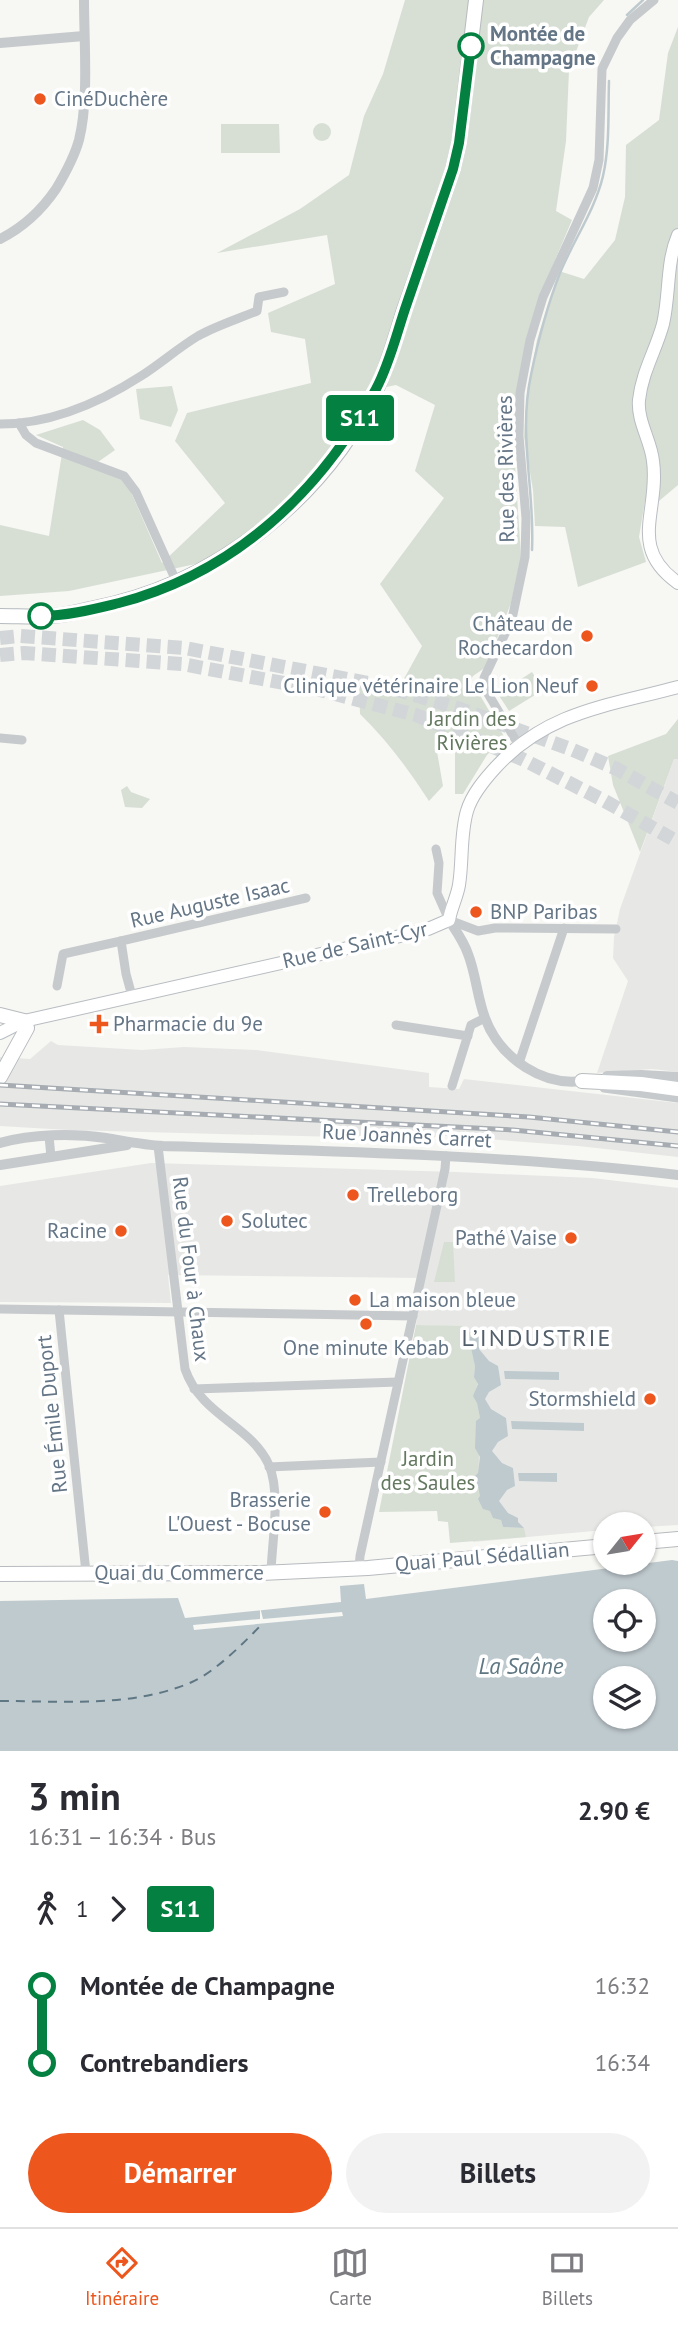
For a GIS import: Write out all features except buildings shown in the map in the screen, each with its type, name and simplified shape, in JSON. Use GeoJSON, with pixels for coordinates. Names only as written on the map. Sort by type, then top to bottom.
{"type":"FeatureCollection","features":[{"type":"Feature","properties":{"kind":"main road"},"geometry":{"type":"LineString","coordinates":[[0,616],[67,614],[142,597],[177,583],[233,552],[288,509],[337,453],[377,387],[453,169],[459,143],[476,0]]}},
{"type":"Feature","properties":{"kind":"main road"},"geometry":{"type":"LineString","coordinates":[[678,235],[670,264],[663,324],[643,376],[638,403],[653,460],[654,488],[647,537],[662,572],[678,583]]}},
{"type":"Feature","properties":{"kind":"main road","name":"Rue de Saint-Cyr"},"geometry":{"type":"LineString","coordinates":[[0,1033],[24,1021],[396,937],[428,929],[449,920],[459,887],[460,856],[467,809],[482,783],[518,744],[558,720],[678,687]]}},
{"type":"Feature","properties":{"kind":"main road"},"geometry":{"type":"LineString","coordinates":[[0,1015],[24,1021],[27,1028],[0,1077]]}},
{"type":"Feature","properties":{"kind":"main road"},"geometry":{"type":"LineString","coordinates":[[582,1081],[678,1089]]}},
{"type":"Feature","properties":{"kind":"main road"},"geometry":{"type":"LineString","coordinates":[[656,1541],[678,1539]]}},
{"type":"Feature","properties":{"kind":"main road","name":"Quai Paul Sédallian"},"geometry":{"type":"LineString","coordinates":[[359,1568],[593,1547]]}},
{"type":"Feature","properties":{"kind":"main road","name":"Quai du Commerce"},"geometry":{"type":"LineString","coordinates":[[0,1574],[271,1572],[359,1568]]}},
{"type":"Feature","properties":{"kind":"street"},"geometry":{"type":"LineString","coordinates":[[0,239],[33,218],[46,203],[68,169],[78,142],[83,122],[84,0]]}},
{"type":"Feature","properties":{"kind":"street","name":"Rue des Rivières"},"geometry":{"type":"LineString","coordinates":[[518,744],[484,687],[484,678],[512,619],[525,557],[526,518],[519,436],[520,393],[543,297],[593,188],[599,160],[602,69],[617,38],[630,20],[654,0]]}},
{"type":"Feature","properties":{"kind":"street"},"geometry":{"type":"LineString","coordinates":[[0,43],[84,36]]}},
{"type":"Feature","properties":{"kind":"street"},"geometry":{"type":"LineString","coordinates":[[0,424],[19,423],[63,413],[105,397],[141,376],[199,335],[257,311],[259,297],[284,292]]}},
{"type":"Feature","properties":{"kind":"street"},"geometry":{"type":"LineString","coordinates":[[19,423],[26,435],[36,443],[124,476],[136,492],[177,583]]}},
{"type":"Feature","properties":{"kind":"street"},"geometry":{"type":"LineString","coordinates":[[0,738],[22,740]]}},
{"type":"Feature","properties":{"kind":"street"},"geometry":{"type":"LineString","coordinates":[[436,849],[439,863],[437,893],[468,953],[485,1018],[509,1057],[530,1071],[553,1079],[582,1081],[641,1075],[678,1077]]}},
{"type":"Feature","properties":{"kind":"street","name":"Rue Auguste Isaac"},"geometry":{"type":"LineString","coordinates":[[57,986],[62,954],[306,898]]}},
{"type":"Feature","properties":{"kind":"street"},"geometry":{"type":"LineString","coordinates":[[449,920],[478,931],[495,928],[616,929]]}},
{"type":"Feature","properties":{"kind":"street"},"geometry":{"type":"LineString","coordinates":[[519,1063],[564,928]]}},
{"type":"Feature","properties":{"kind":"street","name":"Rue Auguste Isaac"},"geometry":{"type":"LineString","coordinates":[[121,941],[132,996]]}},
{"type":"Feature","properties":{"kind":"street"},"geometry":{"type":"LineString","coordinates":[[452,1086],[471,1025],[485,1018]]}},
{"type":"Feature","properties":{"kind":"street"},"geometry":{"type":"LineString","coordinates":[[396,1025],[468,1035]]}},
{"type":"Feature","properties":{"kind":"street"},"geometry":{"type":"LineString","coordinates":[[582,1081],[602,1088],[678,1098]]}},
{"type":"Feature","properties":{"kind":"street"},"geometry":{"type":"LineString","coordinates":[[0,1136],[19,1138]]}},
{"type":"Feature","properties":{"kind":"street"},"geometry":{"type":"LineString","coordinates":[[49,1136],[51,1157]]}},
{"type":"Feature","properties":{"kind":"street","name":"Rue Joannès Carret"},"geometry":{"type":"LineString","coordinates":[[0,1143],[19,1138],[49,1136],[104,1138],[158,1146],[446,1156],[592,1165],[678,1175]]}},
{"type":"Feature","properties":{"kind":"street","name":"Rue Joannès Carret"},"geometry":{"type":"LineString","coordinates":[[0,1165],[133,1143]]}},
{"type":"Feature","properties":{"kind":"street","name":"Rue du Four à Chaux"},"geometry":{"type":"LineString","coordinates":[[158,1146],[185,1369],[194,1389],[210,1408],[255,1445],[270,1467]]}},
{"type":"Feature","properties":{"kind":"street"},"geometry":{"type":"LineString","coordinates":[[359,1568],[446,1156]]}},
{"type":"Feature","properties":{"kind":"street","name":"Rue Émile Duport"},"geometry":{"type":"LineString","coordinates":[[0,1309],[59,1310],[86,1573]]}},
{"type":"Feature","properties":{"kind":"street"},"geometry":{"type":"LineString","coordinates":[[59,1310],[413,1316]]}},
{"type":"Feature","properties":{"kind":"street"},"geometry":{"type":"LineString","coordinates":[[194,1389],[398,1382]]}},
{"type":"Feature","properties":{"kind":"street"},"geometry":{"type":"LineString","coordinates":[[271,1572],[275,1488],[270,1467],[381,1462]]}},
{"type":"Feature","properties":{"kind":"shaded area"},"geometry":{"type":"Polygon","coordinates":[[[674,759],[678,759],[678,1072],[652,1069],[597,1073],[628,981],[613,958],[620,909],[674,759]]]}},
{"type":"Feature","properties":{"kind":"shaded area"},"geometry":{"type":"Polygon","coordinates":[[[51,1041],[58,1045],[142,1050],[184,1047],[256,1050],[429,1073],[429,1087],[459,1089],[464,1079],[678,1103],[678,1157],[446,1136],[414,1139],[0,1126],[0,1057],[30,1059],[51,1041]]]}},
{"type":"Feature","properties":{"kind":"shaded area"},"geometry":{"type":"Polygon","coordinates":[[[151,1163],[592,1178],[678,1188],[678,1525],[656,1526],[656,1512],[593,1512],[593,1531],[473,1542],[465,1327],[416,1325],[422,1278],[168,1275],[171,1303],[0,1302],[0,1186],[151,1163]]]}},
{"type":"Feature","properties":{"kind":"green space","name":"Jardin des Rivières"},"geometry":{"type":"Polygon","coordinates":[[[405,0],[604,0],[589,17],[569,70],[566,141],[556,211],[572,220],[540,296],[527,335],[517,391],[513,435],[521,557],[511,603],[486,667],[473,676],[467,687],[474,685],[505,738],[487,755],[463,794],[455,794],[455,752],[436,746],[443,786],[429,801],[397,755],[360,714],[359,686],[394,697],[422,646],[380,584],[444,498],[415,471],[435,405],[396,385],[372,390],[352,427],[289,501],[254,532],[205,562],[69,591],[0,596],[0,525],[49,536],[63,447],[36,435],[83,420],[100,430],[115,450],[98,462],[124,476],[162,563],[225,503],[175,441],[187,413],[311,383],[305,339],[271,332],[268,313],[335,284],[327,235],[217,253],[300,209],[349,175],[364,116],[383,74],[405,0]]]}},
{"type":"Feature","properties":{"kind":"green space"},"geometry":{"type":"Polygon","coordinates":[[[678,27],[678,485],[659,501],[645,501],[639,537],[646,562],[578,587],[565,527],[535,526],[533,490],[524,437],[527,393],[537,340],[559,271],[584,279],[615,240],[625,197],[626,145],[659,120],[668,53],[678,27]]]}},
{"type":"Feature","properties":{"kind":"green space"},"geometry":{"type":"Polygon","coordinates":[[[322,123],[328,126],[331,132],[328,138],[322,141],[316,138],[313,132],[316,126],[322,123]]]}},
{"type":"Feature","properties":{"kind":"green space"},"geometry":{"type":"Polygon","coordinates":[[[221,124],[279,124],[280,153],[221,153],[221,124]]]}},
{"type":"Feature","properties":{"kind":"green space"},"geometry":{"type":"Polygon","coordinates":[[[172,386],[178,410],[171,427],[140,419],[136,389],[172,386]]]}},
{"type":"Feature","properties":{"kind":"green space"},"geometry":{"type":"Polygon","coordinates":[[[532,672],[543,690],[509,711],[498,694],[532,672]]]}},
{"type":"Feature","properties":{"kind":"green space"},"geometry":{"type":"Polygon","coordinates":[[[678,719],[678,759],[674,759],[640,852],[613,785],[608,756],[666,734],[678,719]]]}},
{"type":"Feature","properties":{"kind":"green space"},"geometry":{"type":"Polygon","coordinates":[[[127,786],[131,792],[150,799],[142,808],[125,807],[121,790],[127,786]]]}},
{"type":"Feature","properties":{"kind":"green space"},"geometry":{"type":"Polygon","coordinates":[[[444,1242],[453,1242],[455,1282],[434,1282],[444,1242]]]}},
{"type":"Feature","properties":{"kind":"green space","name":"Jardin des Saules"},"geometry":{"type":"Polygon","coordinates":[[[416,1325],[465,1326],[466,1332],[499,1333],[489,1338],[473,1336],[474,1376],[478,1381],[475,1392],[480,1418],[478,1485],[488,1509],[501,1520],[503,1527],[524,1528],[526,1537],[450,1543],[448,1522],[438,1521],[437,1511],[379,1512],[416,1325]]]}},
{"type":"Feature","properties":{"kind":"water"},"geometry":{"type":"Polygon","coordinates":[[[470,1337],[489,1338],[479,1349],[489,1361],[498,1366],[501,1385],[489,1392],[485,1399],[491,1409],[506,1418],[508,1436],[498,1442],[492,1451],[502,1463],[513,1468],[515,1486],[507,1490],[499,1501],[508,1513],[518,1518],[524,1528],[503,1527],[501,1520],[493,1518],[490,1511],[483,1509],[478,1499],[478,1485],[473,1478],[478,1473],[480,1457],[475,1448],[476,1421],[480,1418],[473,1396],[478,1384],[474,1377],[475,1366],[470,1343],[470,1337]]]}},
{"type":"Feature","properties":{"kind":"water"},"geometry":{"type":"Polygon","coordinates":[[[504,1371],[559,1372],[559,1380],[505,1379],[504,1371]]]}},
{"type":"Feature","properties":{"kind":"water"},"geometry":{"type":"Polygon","coordinates":[[[511,1421],[584,1423],[584,1431],[512,1429],[511,1421]]]}},
{"type":"Feature","properties":{"kind":"water"},"geometry":{"type":"Polygon","coordinates":[[[518,1473],[557,1473],[557,1482],[519,1481],[518,1473]]]}},
{"type":"Feature","properties":{"kind":"water","name":"La Saône"},"geometry":{"type":"Polygon","coordinates":[[[678,1561],[678,1751],[0,1751],[0,1601],[178,1598],[185,1618],[341,1602],[340,1586],[364,1584],[366,1599],[593,1570],[593,1575],[656,1575],[656,1562],[678,1561]]]}},
{"type":"Feature","properties":{"kind":"pier"},"geometry":{"type":"Polygon","coordinates":[[[260,1607],[263,1619],[342,1612],[343,1616],[194,1630],[193,1625],[260,1619],[260,1607]]]}},
{"type":"Feature","properties":{"kind":"waterway"},"geometry":{"type":"LineString","coordinates":[[627,15],[643,0]]}},
{"type":"Feature","properties":{"kind":"waterway"},"geometry":{"type":"LineString","coordinates":[[532,550],[526,441],[527,397],[543,324],[555,285],[595,201],[603,176],[608,141],[609,81]]}},
{"type":"Feature","properties":{"kind":"ferry route"},"geometry":{"type":"LineString","coordinates":[[0,1701],[98,1701],[146,1696],[169,1690],[192,1682],[220,1664],[262,1624]]}},
{"type":"Feature","properties":{"kind":"tunnel"},"geometry":{"type":"LineString","coordinates":[[0,638],[20,636],[185,648],[384,686],[455,707],[573,750],[617,769],[678,803]]}},
{"type":"Feature","properties":{"kind":"tunnel"},"geometry":{"type":"LineString","coordinates":[[0,655],[24,653],[182,664],[316,689],[416,715],[522,759],[678,842]]}},
{"type":"Feature","properties":{"kind":"railway"},"geometry":{"type":"LineString","coordinates":[[0,1085],[529,1117],[678,1132]]}},
{"type":"Feature","properties":{"kind":"railway"},"geometry":{"type":"LineString","coordinates":[[0,1104],[513,1130],[678,1146]]}},
{"type":"Feature","properties":{"kind":"bus line","name":"S11"},"geometry":{"type":"LineString","coordinates":[[41,616],[104,607],[142,597],[203,570],[233,552],[288,509],[337,453],[377,387],[453,169],[459,143],[471,46]]}},
{"type":"Feature","properties":{"kind":"place","name":"Montée de Champagne"},"geometry":{"type":"Point","coordinates":[471,46]}},
{"type":"Feature","properties":{"kind":"place","name":"CinéDuchère"},"geometry":{"type":"Point","coordinates":[40,99]}},
{"type":"Feature","properties":{"kind":"place","name":"Château de Rochecardon"},"geometry":{"type":"Point","coordinates":[587,636]}},
{"type":"Feature","properties":{"kind":"place","name":"Clinique vétérinaire Le Lion Neuf"},"geometry":{"type":"Point","coordinates":[592,686]}},
{"type":"Feature","properties":{"kind":"place","name":"BNP Paribas"},"geometry":{"type":"Point","coordinates":[476,912]}},
{"type":"Feature","properties":{"kind":"place","name":"Pharmacie du 9e"},"geometry":{"type":"Point","coordinates":[99,1024]}},
{"type":"Feature","properties":{"kind":"place","name":"Trelleborg"},"geometry":{"type":"Point","coordinates":[353,1195]}},
{"type":"Feature","properties":{"kind":"place","name":"Solutec"},"geometry":{"type":"Point","coordinates":[227,1221]}},
{"type":"Feature","properties":{"kind":"place","name":"Racine"},"geometry":{"type":"Point","coordinates":[121,1231]}},
{"type":"Feature","properties":{"kind":"place","name":"Pathé Vaise"},"geometry":{"type":"Point","coordinates":[571,1238]}},
{"type":"Feature","properties":{"kind":"place","name":"La maison bleue"},"geometry":{"type":"Point","coordinates":[355,1300]}},
{"type":"Feature","properties":{"kind":"place","name":"One minute Kebab"},"geometry":{"type":"Point","coordinates":[366,1324]}},
{"type":"Feature","properties":{"kind":"place","name":"Stormshield"},"geometry":{"type":"Point","coordinates":[650,1399]}},
{"type":"Feature","properties":{"kind":"place","name":"Brasserie L'Ouest - Bocuse"},"geometry":{"type":"Point","coordinates":[325,1512]}},
{"type":"Feature","properties":{"kind":"district","name":"L’INDUSTRIE"},"geometry":{"type":"Point","coordinates":[537,1338]}}]}
